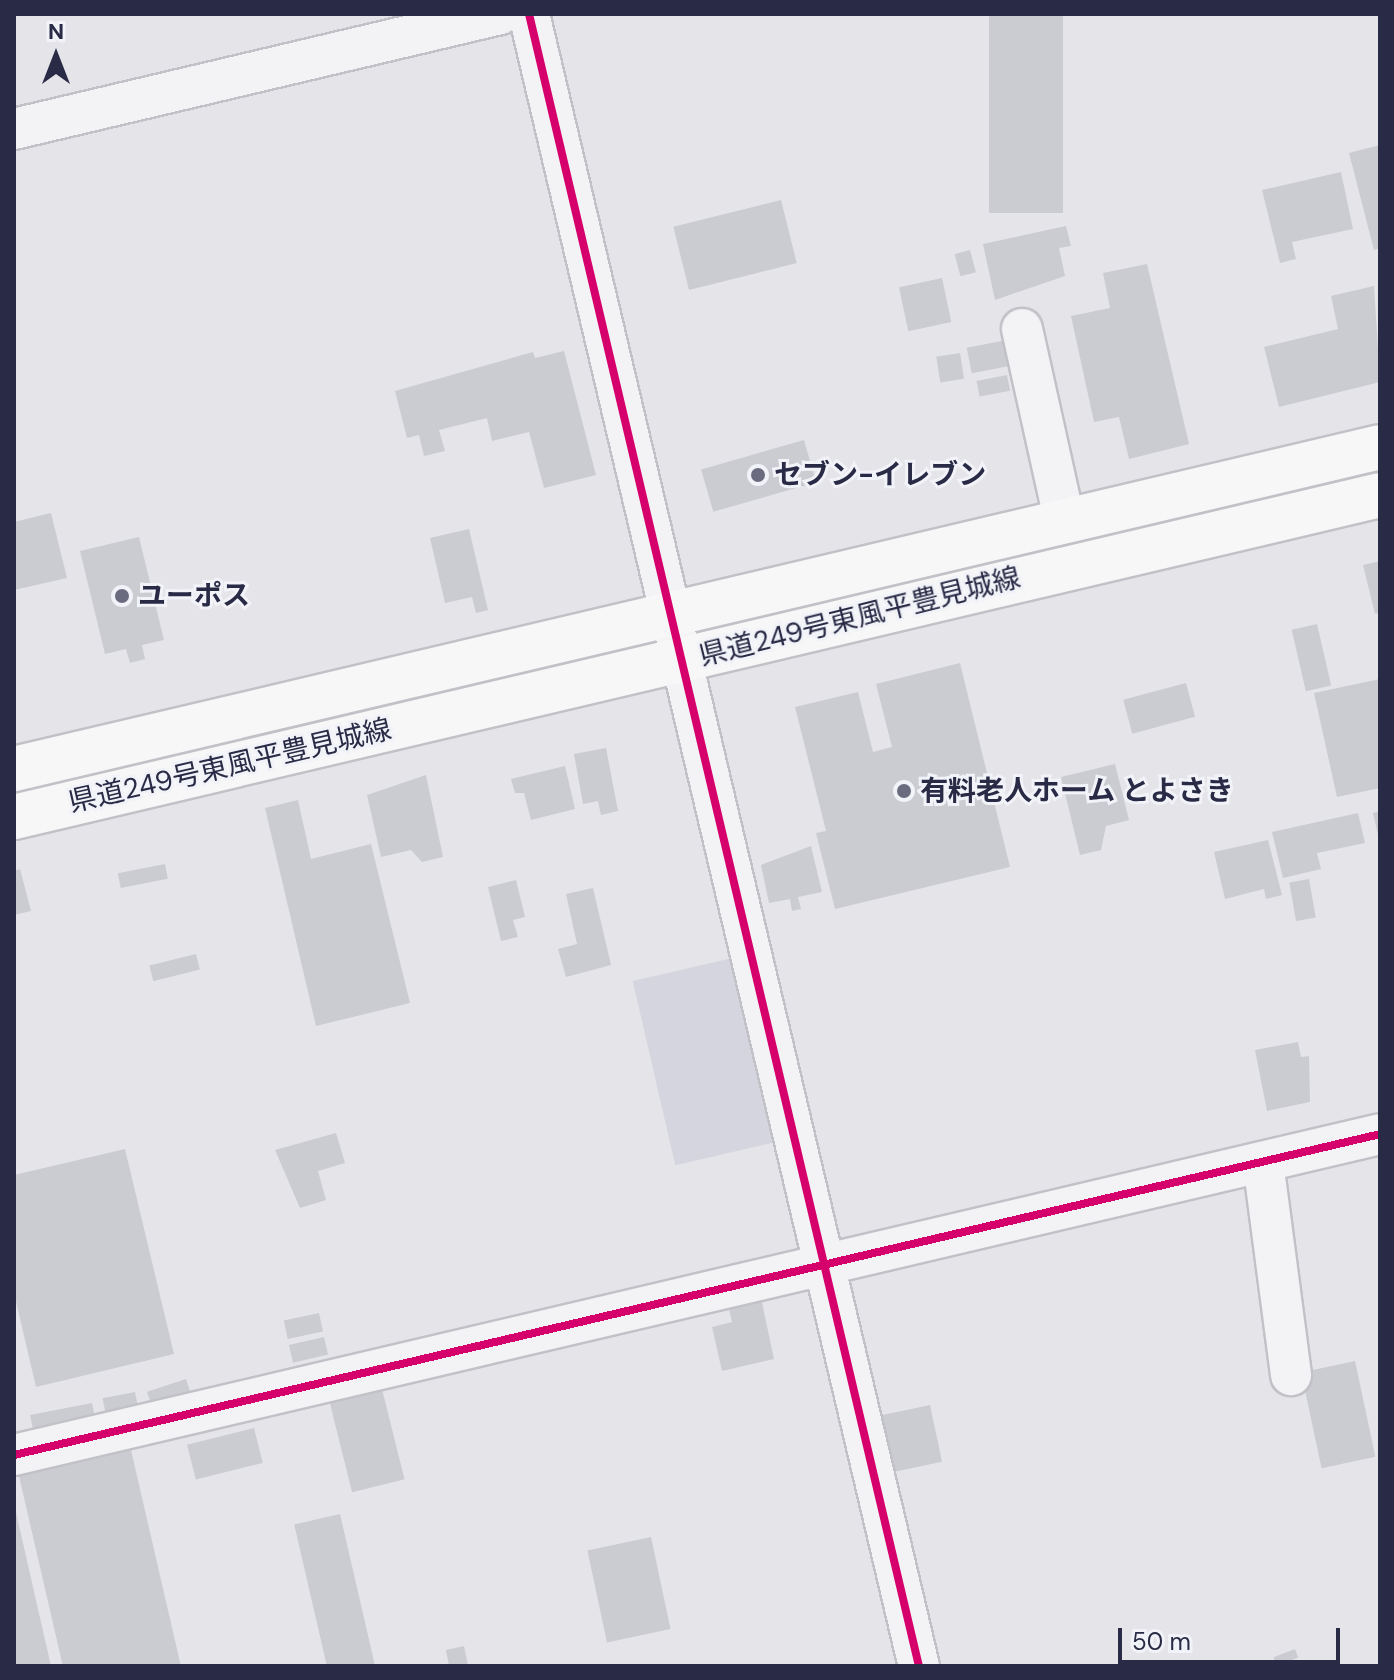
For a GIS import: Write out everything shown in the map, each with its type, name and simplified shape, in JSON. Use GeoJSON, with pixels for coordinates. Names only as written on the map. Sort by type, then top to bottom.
{"type":"FeatureCollection","features":[{"type":"Feature","properties":{"kind":"main road","name":"県道249号東風平豊見城線"},"geometry":{"type":"LineString","coordinates":[[14,769],[1064,519],[1380,447]]}},
{"type":"Feature","properties":{"kind":"main road","name":"県道249号東風平豊見城線"},"geometry":{"type":"LineString","coordinates":[[14,817],[1380,495]]}},
{"type":"Feature","properties":{"kind":"street"},"geometry":{"type":"LineString","coordinates":[[14,129],[500,14]]}},
{"type":"Feature","properties":{"kind":"street"},"geometry":{"type":"LineString","coordinates":[[529,14],[827,1265],[919,1666]]}},
{"type":"Feature","properties":{"kind":"street"},"geometry":{"type":"LineString","coordinates":[[1022,329],[1064,519]]}},
{"type":"Feature","properties":{"kind":"street"},"geometry":{"type":"LineString","coordinates":[[14,1455],[1380,1134]]}},
{"type":"Feature","properties":{"kind":"street"},"geometry":{"type":"LineString","coordinates":[[1263,1162],[1291,1375]]}},
{"type":"Feature","properties":{"kind":"shaded area"},"geometry":{"type":"Polygon","coordinates":[[[737,957],[780,1141],[675,1165],[633,981],[737,957]]]}},
{"type":"Feature","properties":{"kind":"building"},"geometry":{"type":"Polygon","coordinates":[[[989,14],[1063,14],[1063,213],[989,213],[989,14]]]}},
{"type":"Feature","properties":{"kind":"building"},"geometry":{"type":"Polygon","coordinates":[[[1380,145],[1380,248],[1374,250],[1349,153],[1380,145]]]}},
{"type":"Feature","properties":{"kind":"building"},"geometry":{"type":"Polygon","coordinates":[[[1341,172],[1353,229],[1292,242],[1296,259],[1280,263],[1262,190],[1341,172]]]}},
{"type":"Feature","properties":{"kind":"building"},"geometry":{"type":"Polygon","coordinates":[[[781,200],[797,263],[689,290],[673,227],[781,200]]]}},
{"type":"Feature","properties":{"kind":"building"},"geometry":{"type":"Polygon","coordinates":[[[1066,226],[1071,246],[1059,248],[1065,276],[995,300],[983,244],[1066,226]]]}},
{"type":"Feature","properties":{"kind":"building"},"geometry":{"type":"Polygon","coordinates":[[[970,250],[976,272],[960,276],[955,254],[970,250]]]}},
{"type":"Feature","properties":{"kind":"building"},"geometry":{"type":"Polygon","coordinates":[[[1147,264],[1189,444],[1129,459],[1119,417],[1094,422],[1071,316],[1110,308],[1103,273],[1147,264]]]}},
{"type":"Feature","properties":{"kind":"building"},"geometry":{"type":"Polygon","coordinates":[[[942,278],[951,322],[908,331],[899,287],[942,278]]]}},
{"type":"Feature","properties":{"kind":"building"},"geometry":{"type":"Polygon","coordinates":[[[1374,286],[1380,382],[1279,407],[1264,347],[1338,329],[1331,296],[1374,286]]]}},
{"type":"Feature","properties":{"kind":"building"},"geometry":{"type":"Polygon","coordinates":[[[1007,340],[1012,366],[972,373],[967,348],[1007,340]]]}},
{"type":"Feature","properties":{"kind":"building"},"geometry":{"type":"Polygon","coordinates":[[[564,351],[596,475],[544,488],[529,432],[492,441],[487,418],[439,430],[445,451],[424,456],[419,435],[407,438],[395,391],[533,352],[535,358],[564,351]]]}},
{"type":"Feature","properties":{"kind":"building"},"geometry":{"type":"Polygon","coordinates":[[[960,353],[964,379],[940,382],[936,357],[960,353]]]}},
{"type":"Feature","properties":{"kind":"building"},"geometry":{"type":"Polygon","coordinates":[[[1007,375],[1010,391],[980,397],[977,381],[1007,375]]]}},
{"type":"Feature","properties":{"kind":"building","name":"セブン-イレブン"},"geometry":{"type":"Polygon","coordinates":[[[804,440],[816,482],[713,512],[701,469],[804,440]]]}},
{"type":"Feature","properties":{"kind":"building"},"geometry":{"type":"Polygon","coordinates":[[[51,513],[67,578],[14,590],[14,522],[51,513]]]}},
{"type":"Feature","properties":{"kind":"building"},"geometry":{"type":"Polygon","coordinates":[[[469,529],[488,610],[476,613],[472,597],[445,603],[430,538],[469,529]]]}},
{"type":"Feature","properties":{"kind":"building","name":"ユーポス"},"geometry":{"type":"Polygon","coordinates":[[[139,537],[164,640],[142,645],[145,659],[130,663],[126,649],[105,654],[80,551],[139,537]]]}},
{"type":"Feature","properties":{"kind":"building"},"geometry":{"type":"Polygon","coordinates":[[[1380,561],[1380,613],[1375,614],[1363,565],[1380,561]]]}},
{"type":"Feature","properties":{"kind":"building"},"geometry":{"type":"Polygon","coordinates":[[[1317,624],[1331,685],[1306,691],[1292,630],[1317,624]]]}},
{"type":"Feature","properties":{"kind":"building","name":"有料老人ホーム とよさき"},"geometry":{"type":"Polygon","coordinates":[[[960,663],[1010,867],[835,909],[816,833],[826,831],[795,707],[858,692],[873,752],[892,747],[876,684],[960,663]]]}},
{"type":"Feature","properties":{"kind":"building"},"geometry":{"type":"Polygon","coordinates":[[[1380,679],[1380,788],[1337,797],[1314,693],[1380,679]]]}},
{"type":"Feature","properties":{"kind":"building"},"geometry":{"type":"Polygon","coordinates":[[[1186,683],[1195,717],[1132,734],[1123,700],[1186,683]]]}},
{"type":"Feature","properties":{"kind":"building"},"geometry":{"type":"Polygon","coordinates":[[[606,748],[618,811],[601,815],[598,801],[583,804],[574,754],[606,748]]]}},
{"type":"Feature","properties":{"kind":"building"},"geometry":{"type":"Polygon","coordinates":[[[1115,764],[1129,820],[1106,826],[1101,850],[1080,855],[1061,777],[1115,764]]]}},
{"type":"Feature","properties":{"kind":"building"},"geometry":{"type":"Polygon","coordinates":[[[565,766],[575,809],[531,820],[524,793],[515,793],[511,779],[565,766]]]}},
{"type":"Feature","properties":{"kind":"building"},"geometry":{"type":"Polygon","coordinates":[[[426,775],[443,857],[422,862],[411,850],[381,857],[367,795],[426,775]]]}},
{"type":"Feature","properties":{"kind":"building"},"geometry":{"type":"Polygon","coordinates":[[[298,800],[311,859],[371,844],[410,1003],[316,1026],[265,808],[298,800]]]}},
{"type":"Feature","properties":{"kind":"building"},"geometry":{"type":"Polygon","coordinates":[[[1380,811],[1380,839],[1379,839],[1373,813],[1380,811]]]}},
{"type":"Feature","properties":{"kind":"building"},"geometry":{"type":"Polygon","coordinates":[[[1358,813],[1365,843],[1317,853],[1321,869],[1283,878],[1272,832],[1358,813]]]}},
{"type":"Feature","properties":{"kind":"building"},"geometry":{"type":"Polygon","coordinates":[[[1268,840],[1282,895],[1266,899],[1264,889],[1225,899],[1214,852],[1268,840]]]}},
{"type":"Feature","properties":{"kind":"building"},"geometry":{"type":"Polygon","coordinates":[[[811,846],[822,892],[798,897],[801,909],[792,911],[790,899],[769,903],[761,865],[811,846]]]}},
{"type":"Feature","properties":{"kind":"building"},"geometry":{"type":"Polygon","coordinates":[[[165,864],[168,879],[121,888],[118,873],[165,864]]]}},
{"type":"Feature","properties":{"kind":"building"},"geometry":{"type":"Polygon","coordinates":[[[20,869],[31,911],[14,915],[14,871],[20,869]]]}},
{"type":"Feature","properties":{"kind":"building"},"geometry":{"type":"Polygon","coordinates":[[[1309,879],[1316,917],[1296,921],[1289,882],[1309,879]]]}},
{"type":"Feature","properties":{"kind":"building"},"geometry":{"type":"Polygon","coordinates":[[[516,880],[525,917],[513,920],[518,937],[501,941],[488,887],[516,880]]]}},
{"type":"Feature","properties":{"kind":"building"},"geometry":{"type":"Polygon","coordinates":[[[593,888],[611,965],[566,977],[558,949],[577,944],[566,894],[593,888]]]}},
{"type":"Feature","properties":{"kind":"building"},"geometry":{"type":"Polygon","coordinates":[[[196,954],[200,970],[153,981],[149,966],[196,954]]]}},
{"type":"Feature","properties":{"kind":"building"},"geometry":{"type":"Polygon","coordinates":[[[1298,1042],[1301,1057],[1309,1056],[1310,1102],[1267,1111],[1255,1050],[1298,1042]]]}},
{"type":"Feature","properties":{"kind":"building"},"geometry":{"type":"Polygon","coordinates":[[[336,1133],[345,1163],[318,1171],[326,1200],[300,1208],[275,1150],[336,1133]]]}},
{"type":"Feature","properties":{"kind":"building"},"geometry":{"type":"Polygon","coordinates":[[[125,1149],[174,1354],[36,1387],[14,1293],[14,1175],[125,1149]]]}},
{"type":"Feature","properties":{"kind":"building"},"geometry":{"type":"Polygon","coordinates":[[[761,1298],[774,1359],[722,1371],[712,1327],[732,1322],[728,1305],[761,1298]]]}},
{"type":"Feature","properties":{"kind":"building"},"geometry":{"type":"Polygon","coordinates":[[[319,1313],[323,1332],[288,1339],[284,1320],[319,1313]]]}},
{"type":"Feature","properties":{"kind":"building"},"geometry":{"type":"Polygon","coordinates":[[[324,1337],[328,1355],[293,1363],[289,1345],[324,1337]]]}},
{"type":"Feature","properties":{"kind":"building"},"geometry":{"type":"Polygon","coordinates":[[[1355,1361],[1375,1457],[1322,1468],[1301,1372],[1355,1361]]]}},
{"type":"Feature","properties":{"kind":"building"},"geometry":{"type":"Polygon","coordinates":[[[186,1379],[192,1397],[153,1410],[147,1392],[186,1379]]]}},
{"type":"Feature","properties":{"kind":"building"},"geometry":{"type":"Polygon","coordinates":[[[382,1389],[404,1479],[352,1492],[330,1402],[382,1389]]]}},
{"type":"Feature","properties":{"kind":"building"},"geometry":{"type":"Polygon","coordinates":[[[135,1392],[139,1413],[107,1419],[103,1398],[135,1392]]]}},
{"type":"Feature","properties":{"kind":"building"},"geometry":{"type":"Polygon","coordinates":[[[92,1403],[96,1423],[34,1435],[30,1415],[92,1403]]]}},
{"type":"Feature","properties":{"kind":"building"},"geometry":{"type":"Polygon","coordinates":[[[930,1405],[942,1462],[892,1472],[880,1416],[930,1405]]]}},
{"type":"Feature","properties":{"kind":"building"},"geometry":{"type":"Polygon","coordinates":[[[254,1428],[263,1463],[196,1480],[187,1445],[254,1428]]]}},
{"type":"Feature","properties":{"kind":"building"},"geometry":{"type":"Polygon","coordinates":[[[131,1450],[181,1666],[63,1666],[19,1476],[131,1450]]]}},
{"type":"Feature","properties":{"kind":"building"},"geometry":{"type":"Polygon","coordinates":[[[15,1508],[51,1666],[14,1666],[15,1508]]]}},
{"type":"Feature","properties":{"kind":"building"},"geometry":{"type":"Polygon","coordinates":[[[340,1514],[375,1666],[327,1666],[294,1525],[340,1514]]]}},
{"type":"Feature","properties":{"kind":"building"},"geometry":{"type":"Polygon","coordinates":[[[651,1537],[671,1629],[607,1642],[587,1551],[651,1537]]]}},
{"type":"Feature","properties":{"kind":"building"},"geometry":{"type":"Polygon","coordinates":[[[464,1646],[468,1666],[449,1666],[446,1650],[464,1646]]]}},
{"type":"Feature","properties":{"kind":"building"},"geometry":{"type":"Polygon","coordinates":[[[1295,1649],[1298,1657],[1277,1666],[1274,1657],[1295,1649]]]}},
{"type":"Feature","properties":{"kind":"cycle path"},"geometry":{"type":"LineString","coordinates":[[529,14],[919,1666]]}},
{"type":"Feature","properties":{"kind":"cycle path"},"geometry":{"type":"LineString","coordinates":[[14,1455],[1380,1134]]}},
{"type":"Feature","properties":{"kind":"place","name":"セブン-イレブン"},"geometry":{"type":"Point","coordinates":[758,475]}},
{"type":"Feature","properties":{"kind":"place","name":"ユーポス"},"geometry":{"type":"Point","coordinates":[122,596]}},
{"type":"Feature","properties":{"kind":"place","name":"有料老人ホーム とよさき"},"geometry":{"type":"Point","coordinates":[904,791]}}]}
